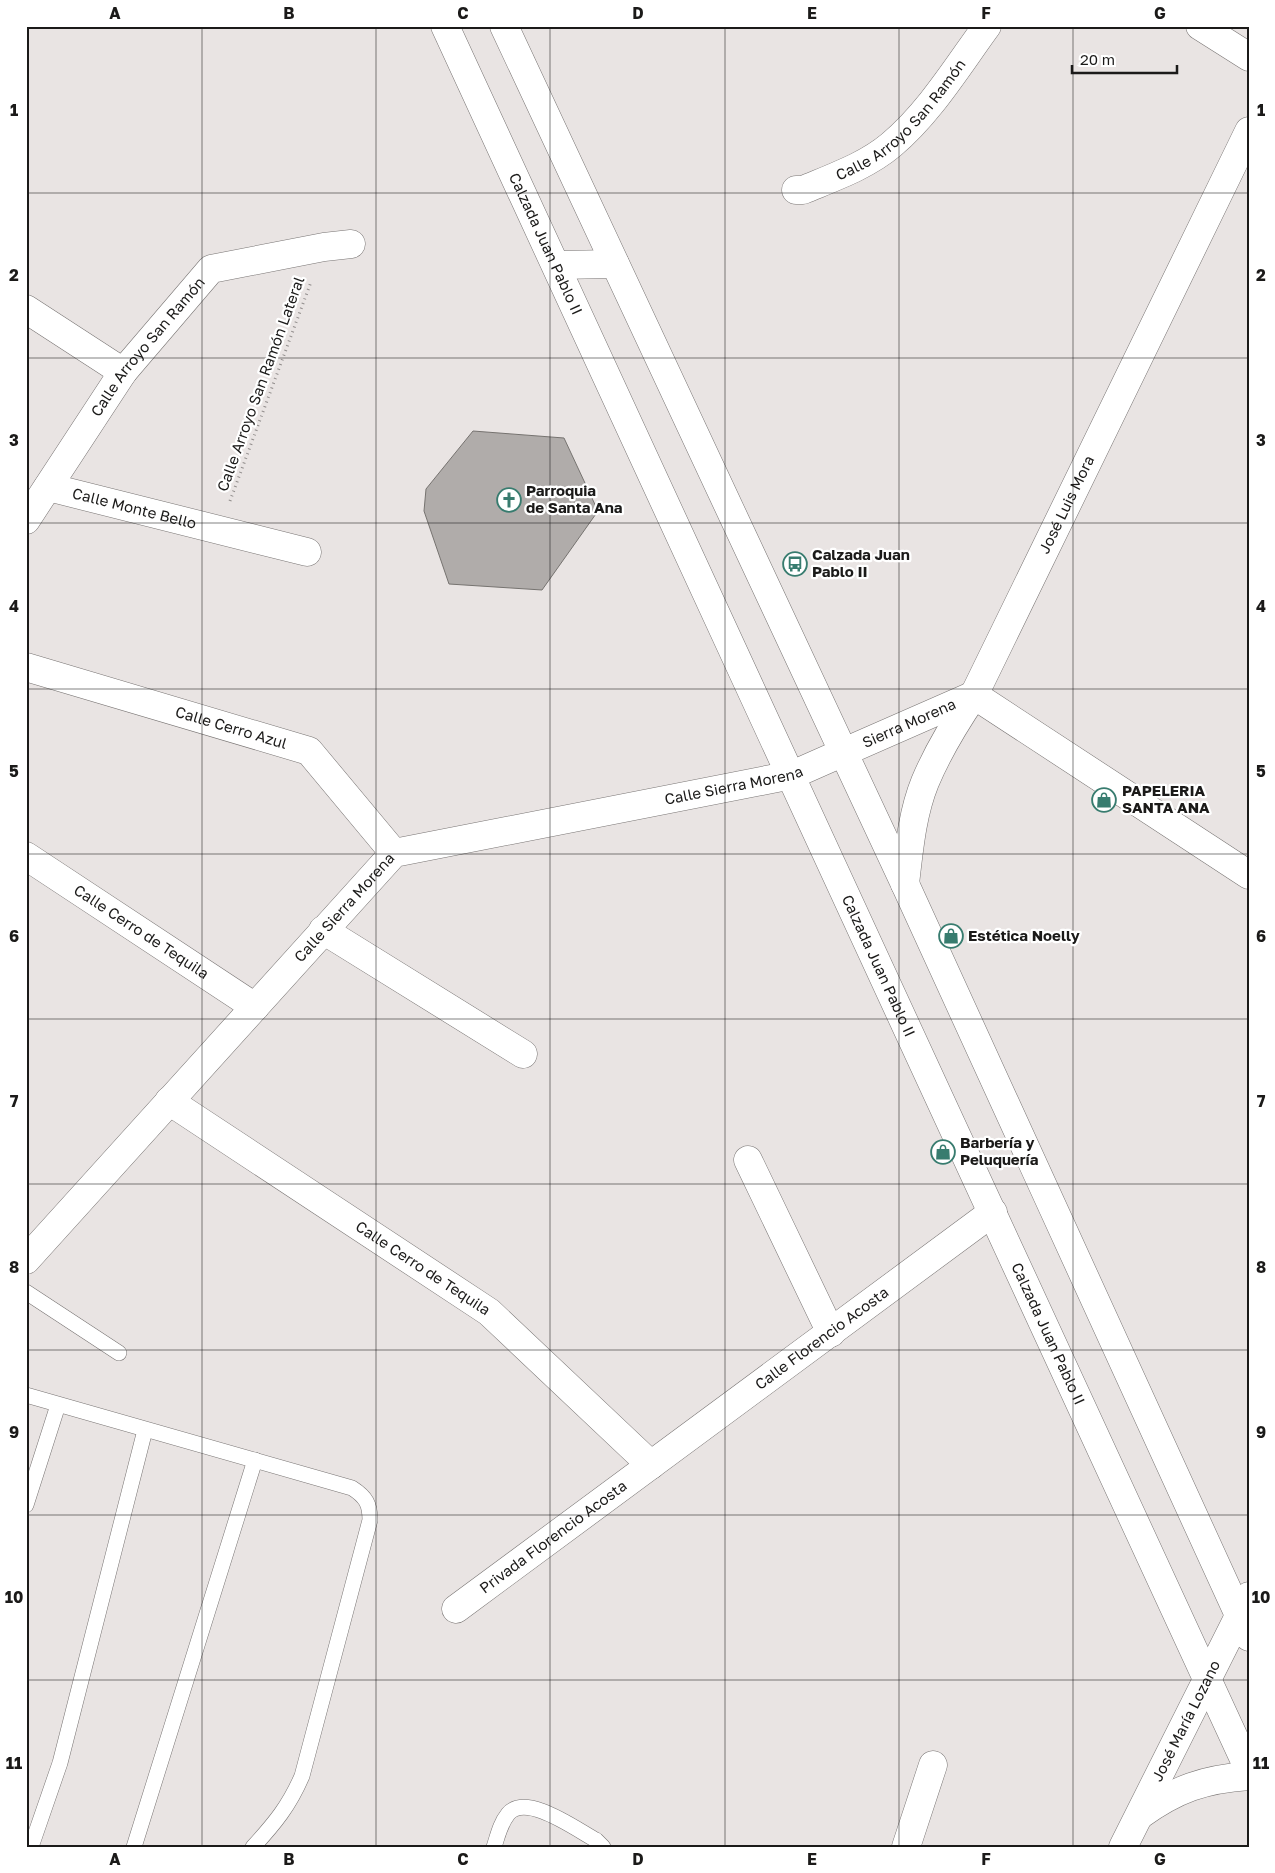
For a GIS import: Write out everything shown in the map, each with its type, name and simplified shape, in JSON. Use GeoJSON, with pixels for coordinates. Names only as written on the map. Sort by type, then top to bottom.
{"type":"FeatureCollection","features":[{"type":"Feature","properties":{"kind":"street","name":"Calzada Juan Pablo II"},"geometry":{"type":"LineString","coordinates":[[445,26],[792,775],[1249,1770]]}},
{"type":"Feature","properties":{"kind":"street"},"geometry":{"type":"LineString","coordinates":[[504,26],[844,752],[1245,1616]]}},
{"type":"Feature","properties":{"kind":"street","name":"Calle Arroyo San Ramón"},"geometry":{"type":"LineString","coordinates":[[796,190],[803,190],[856,168],[891,145],[925,111],[987,26]]}},
{"type":"Feature","properties":{"kind":"street"},"geometry":{"type":"LineString","coordinates":[[1200,26],[1249,57]]}},
{"type":"Feature","properties":{"kind":"street","name":"José Luis Mora"},"geometry":{"type":"LineString","coordinates":[[905,884],[911,833],[924,784],[946,738],[974,695],[1249,131]]}},
{"type":"Feature","properties":{"kind":"street","name":"Calle Arroyo San Ramón"},"geometry":{"type":"LineString","coordinates":[[26,520],[123,372],[211,269],[324,247],[351,244]]}},
{"type":"Feature","properties":{"kind":"street"},"geometry":{"type":"LineString","coordinates":[[556,264],[615,264]]}},
{"type":"Feature","properties":{"kind":"street"},"geometry":{"type":"LineString","coordinates":[[26,309],[123,372]]}},
{"type":"Feature","properties":{"kind":"street","name":"Calle Monte Bello"},"geometry":{"type":"LineString","coordinates":[[48,487],[307,552]]}},
{"type":"Feature","properties":{"kind":"street","name":"Calle Cerro Azul"},"geometry":{"type":"LineString","coordinates":[[26,667],[309,751],[394,853]]}},
{"type":"Feature","properties":{"kind":"street"},"geometry":{"type":"LineString","coordinates":[[974,695],[1249,875]]}},
{"type":"Feature","properties":{"kind":"street","name":"Sierra Morena"},"geometry":{"type":"LineString","coordinates":[[844,752],[974,695]]}},
{"type":"Feature","properties":{"kind":"street","name":"Calle Sierra Morena"},"geometry":{"type":"LineString","coordinates":[[26,1260],[394,853],[792,775],[844,752]]}},
{"type":"Feature","properties":{"kind":"street","name":"Calle Cerro de Tequila"},"geometry":{"type":"LineString","coordinates":[[26,856],[255,1007]]}},
{"type":"Feature","properties":{"kind":"street"},"geometry":{"type":"LineString","coordinates":[[323,930],[524,1054]]}},
{"type":"Feature","properties":{"kind":"street","name":"Calle Cerro de Tequila"},"geometry":{"type":"LineString","coordinates":[[170,1101],[489,1312],[651,1465]]}},
{"type":"Feature","properties":{"kind":"street"},"geometry":{"type":"LineString","coordinates":[[748,1160],[831,1333]]}},
{"type":"Feature","properties":{"kind":"street","name":"Calle Florencio Acosta"},"geometry":{"type":"LineString","coordinates":[[651,1465],[993,1212]]}},
{"type":"Feature","properties":{"kind":"street","name":"Privada Florencio Acosta"},"geometry":{"type":"LineString","coordinates":[[456,1609],[651,1465]]}},
{"type":"Feature","properties":{"kind":"street","name":"José María Lozano"},"geometry":{"type":"LineString","coordinates":[[1123,1847],[1207,1679],[1245,1616]]}},
{"type":"Feature","properties":{"kind":"street"},"geometry":{"type":"LineString","coordinates":[[906,1847],[933,1765]]}},
{"type":"Feature","properties":{"kind":"street"},"geometry":{"type":"LineString","coordinates":[[1138,1817],[1163,1798],[1191,1785],[1221,1778],[1249,1776]]}},
{"type":"Feature","properties":{"kind":"lane"},"geometry":{"type":"LineString","coordinates":[[26,1292],[119,1353]]}},
{"type":"Feature","properties":{"kind":"lane"},"geometry":{"type":"LineString","coordinates":[[26,1395],[352,1488],[363,1495],[370,1506],[370,1520],[302,1776],[293,1798],[281,1816],[253,1847]]}},
{"type":"Feature","properties":{"kind":"lane"},"geometry":{"type":"LineString","coordinates":[[26,1505],[58,1405]]}},
{"type":"Feature","properties":{"kind":"lane"},"geometry":{"type":"LineString","coordinates":[[31,1847],[60,1763],[145,1430]]}},
{"type":"Feature","properties":{"kind":"lane"},"geometry":{"type":"LineString","coordinates":[[134,1847],[255,1460]]}},
{"type":"Feature","properties":{"kind":"lane"},"geometry":{"type":"LineString","coordinates":[[494,1847],[500,1825],[509,1812],[523,1806],[538,1809],[596,1840],[603,1847]]}},
{"type":"Feature","properties":{"kind":"path","name":"Calle Arroyo San Ramón Lateral"},"geometry":{"type":"LineString","coordinates":[[220,530],[324,247]]}},
{"type":"Feature","properties":{"kind":"building","name":"Parroquia de Santa Ana"},"geometry":{"type":"Polygon","coordinates":[[[473,431],[564,438],[598,511],[542,590],[449,584],[424,511],[426,489],[473,431]]]}},
{"type":"Feature","properties":{"kind":"place","name":"Parroquia de Santa Ana"},"geometry":{"type":"Point","coordinates":[509,500]}},
{"type":"Feature","properties":{"kind":"place","name":"Calzada Juan Pablo II"},"geometry":{"type":"Point","coordinates":[795,564]}},
{"type":"Feature","properties":{"kind":"place","name":"PAPELERIA SANTA ANA"},"geometry":{"type":"Point","coordinates":[1104,800]}},
{"type":"Feature","properties":{"kind":"place","name":"Estética Noelly"},"geometry":{"type":"Point","coordinates":[951,936]}},
{"type":"Feature","properties":{"kind":"place","name":"Barbería y Peluquería"},"geometry":{"type":"Point","coordinates":[943,1152]}}]}
